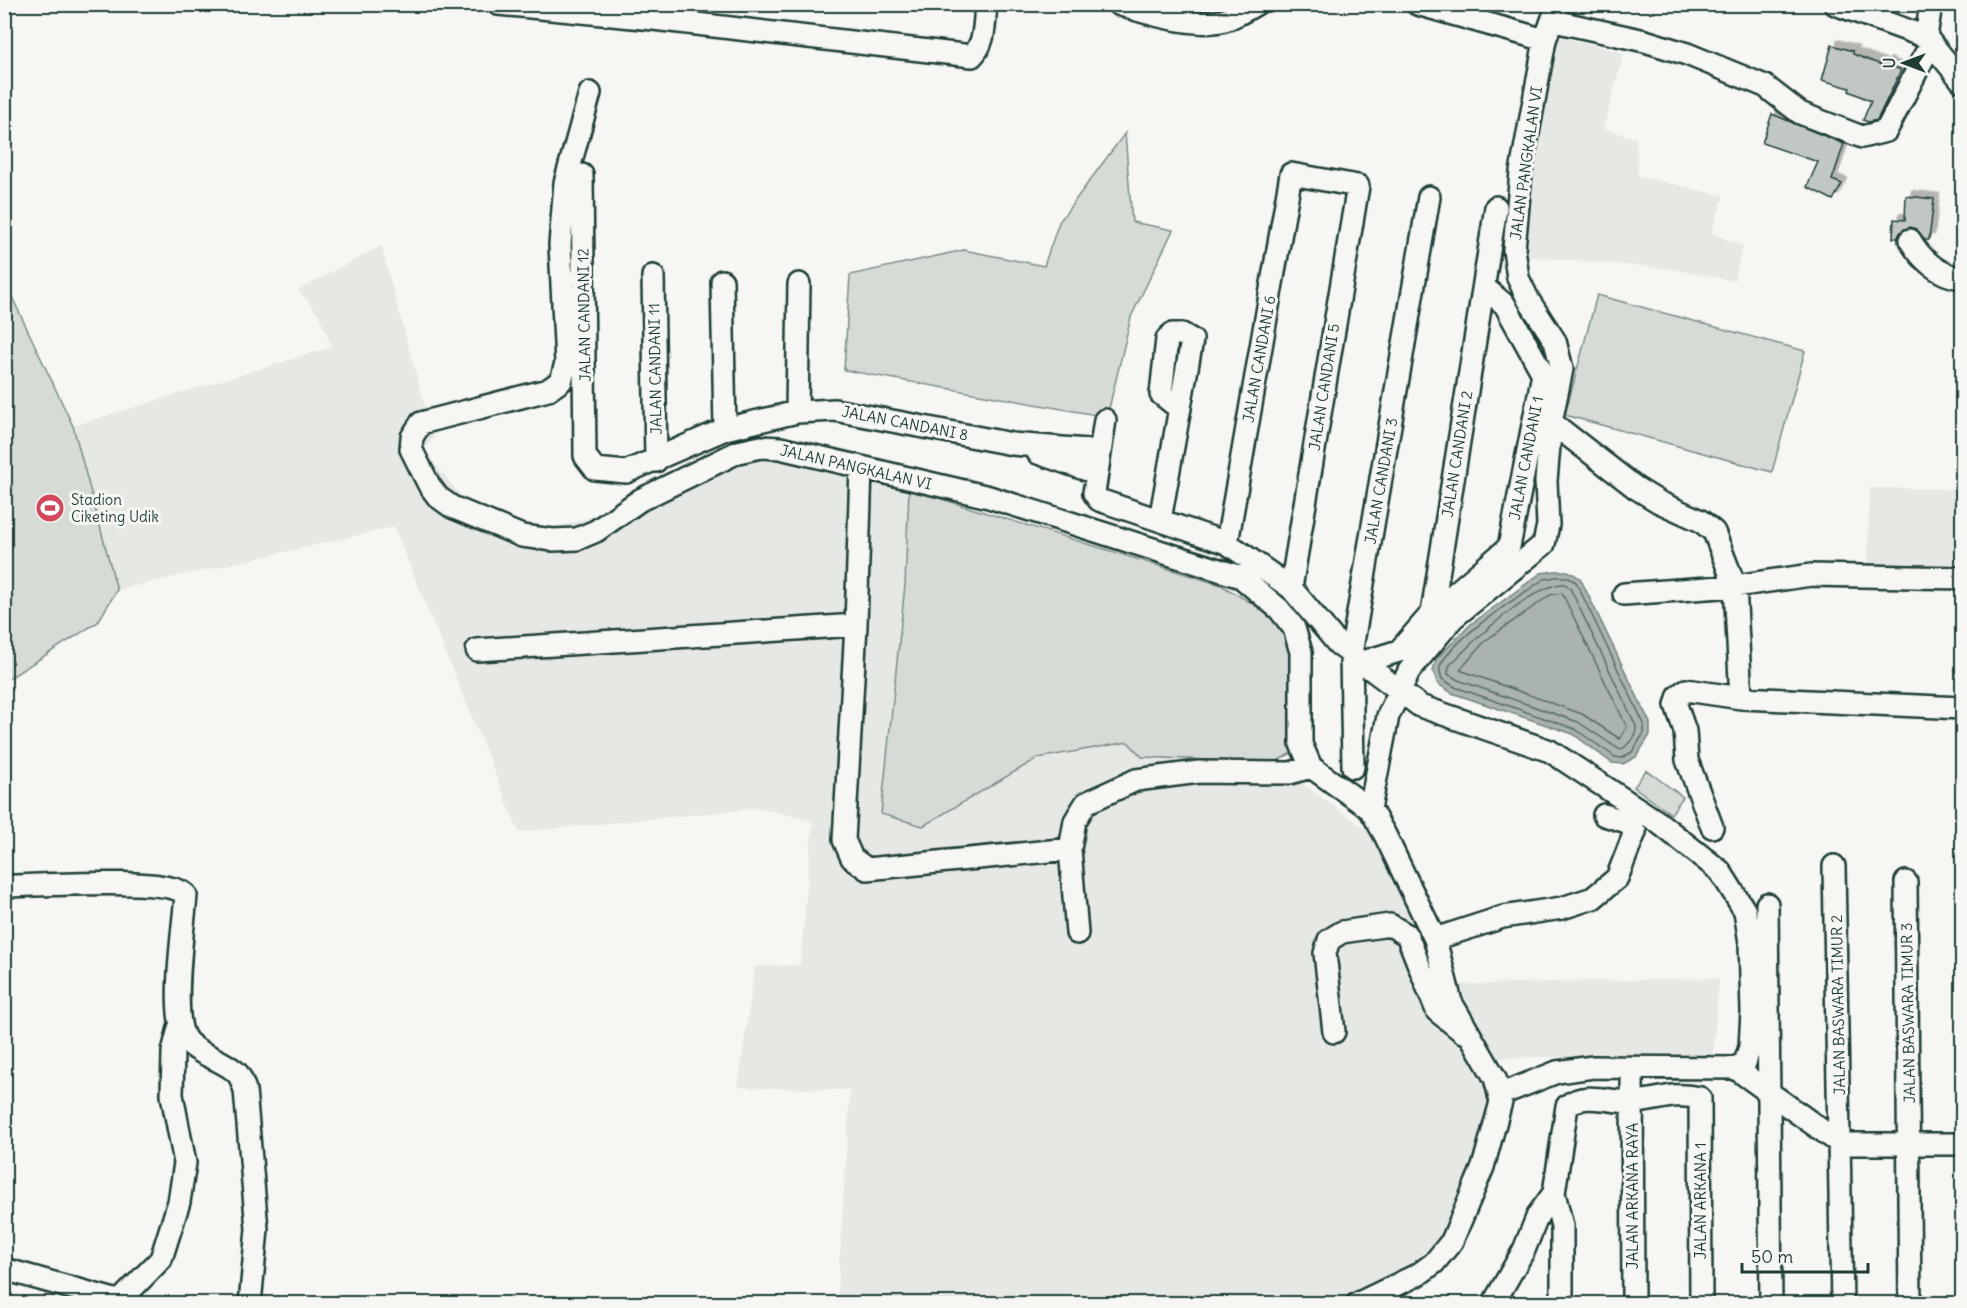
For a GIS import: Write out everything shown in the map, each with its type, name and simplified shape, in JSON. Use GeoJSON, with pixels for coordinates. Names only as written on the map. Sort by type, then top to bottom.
{"type":"FeatureCollection","features":[{"type":"Feature","properties":{"kind":"street"},"geometry":{"type":"LineString","coordinates":[[498,4],[607,9],[972,56],[979,49],[983,38],[986,4]]}},
{"type":"Feature","properties":{"kind":"street"},"geometry":{"type":"LineString","coordinates":[[1118,4],[1149,14],[1184,20],[1222,21],[1256,4]]}},
{"type":"Feature","properties":{"kind":"street"},"geometry":{"type":"LineString","coordinates":[[1835,4],[1928,41],[1962,81]]}},
{"type":"Feature","properties":{"kind":"street"},"geometry":{"type":"LineString","coordinates":[[1427,6],[1552,22],[1645,41],[1687,54],[1765,86],[1800,112],[1862,137],[1886,131],[1928,41],[1931,4]]}},
{"type":"Feature","properties":{"kind":"street","name":"JALAN PANGKALAN VI"},"geometry":{"type":"LineString","coordinates":[[1370,809],[1388,716],[1398,690],[1409,671],[1453,618],[1544,544],[1548,525],[1546,481],[1551,422],[1562,369],[1555,341],[1529,301],[1518,278],[1514,249],[1521,172],[1552,22]]}},
{"type":"Feature","properties":{"kind":"street","name":"JALAN PANGKALAN VI"},"geometry":{"type":"LineString","coordinates":[[590,93],[565,183],[560,245],[566,363],[561,381],[549,390],[421,423],[412,437],[411,449],[429,485],[438,497],[452,507],[522,536],[554,540],[577,539],[596,531],[639,500],[738,452],[760,447],[780,448],[989,497],[1241,577],[1280,609],[1294,628],[1301,652],[1301,744],[1311,767]]}},
{"type":"Feature","properties":{"kind":"street","name":"JALAN CANDANI 6"},"geometry":{"type":"LineString","coordinates":[[1227,543],[1291,174],[1358,186]]}},
{"type":"Feature","properties":{"kind":"street","name":"JALAN CANDANI 12"},"geometry":{"type":"LineString","coordinates":[[582,175],[585,456]]}},
{"type":"Feature","properties":{"kind":"street","name":"JALAN CANDANI 5"},"geometry":{"type":"LineString","coordinates":[[1291,588],[1358,186]]}},
{"type":"Feature","properties":{"kind":"street","name":"JALAN CANDANI 3"},"geometry":{"type":"LineString","coordinates":[[1353,767],[1357,658],[1429,197]]}},
{"type":"Feature","properties":{"kind":"street","name":"JALAN CANDANI 2"},"geometry":{"type":"LineString","coordinates":[[1432,613],[1496,207]]}},
{"type":"Feature","properties":{"kind":"street"},"geometry":{"type":"LineString","coordinates":[[1910,240],[1920,257],[1937,268],[1962,278]]}},
{"type":"Feature","properties":{"kind":"street","name":"JALAN CANDANI 11"},"geometry":{"type":"LineString","coordinates":[[653,276],[656,461]]}},
{"type":"Feature","properties":{"kind":"street"},"geometry":{"type":"LineString","coordinates":[[722,281],[725,429]]}},
{"type":"Feature","properties":{"kind":"street"},"geometry":{"type":"LineString","coordinates":[[797,412],[799,284]]}},
{"type":"Feature","properties":{"kind":"street","name":"JALAN CANDANI 1"},"geometry":{"type":"LineString","coordinates":[[1432,613],[1509,547],[1543,374],[1504,306],[1484,287]]}},
{"type":"Feature","properties":{"kind":"street"},"geometry":{"type":"LineString","coordinates":[[1160,520],[1180,409]]}},
{"type":"Feature","properties":{"kind":"street","name":"JALAN CANDANI 8"},"geometry":{"type":"LineString","coordinates":[[585,456],[595,469],[626,472],[656,461],[725,429],[797,412],[835,410],[1012,444],[1100,451]]}},
{"type":"Feature","properties":{"kind":"street"},"geometry":{"type":"LineString","coordinates":[[1095,483],[1105,420]]}},
{"type":"Feature","properties":{"kind":"street"},"geometry":{"type":"LineString","coordinates":[[1551,422],[1636,488],[1659,502],[1701,521],[1714,532],[1735,586],[1741,698]]}},
{"type":"Feature","properties":{"kind":"street","name":"JALAN CANDANI 8"},"geometry":{"type":"LineString","coordinates":[[1012,444],[1095,483],[1099,500],[1227,543],[1291,588],[1338,644],[1420,706],[1550,751],[1658,822],[1720,871],[1745,911],[1750,943],[1752,1012],[1750,1047],[1745,1063],[1735,1068]]}},
{"type":"Feature","properties":{"kind":"street"},"geometry":{"type":"LineString","coordinates":[[861,468],[856,624],[844,840],[852,858],[867,868],[1070,849]]}},
{"type":"Feature","properties":{"kind":"street"},"geometry":{"type":"LineString","coordinates":[[1624,594],[1735,586],[1811,575],[1962,578]]}},
{"type":"Feature","properties":{"kind":"street"},"geometry":{"type":"LineString","coordinates":[[1357,658],[1399,651],[1432,613]]}},
{"type":"Feature","properties":{"kind":"street"},"geometry":{"type":"LineString","coordinates":[[477,650],[856,624]]}},
{"type":"Feature","properties":{"kind":"street"},"geometry":{"type":"LineString","coordinates":[[1712,827],[1687,760],[1685,730],[1676,705],[1678,695],[1686,690],[1741,698],[1962,708]]}},
{"type":"Feature","properties":{"kind":"street"},"geometry":{"type":"LineString","coordinates":[[1077,933],[1070,849],[1075,821],[1086,803],[1136,780],[1199,772],[1290,773],[1311,767],[1370,809],[1435,939],[1451,1002],[1476,1041],[1495,1078],[1501,1102],[1483,1167],[1452,1241],[1434,1263],[1419,1274],[1357,1304]]}},
{"type":"Feature","properties":{"kind":"street"},"geometry":{"type":"LineString","coordinates":[[1435,939],[1503,917],[1562,908],[1593,898],[1617,878],[1635,832],[1628,822],[1604,815]]}},
{"type":"Feature","properties":{"kind":"street","name":"JALAN BASWARA TIMUR 2"},"geometry":{"type":"LineString","coordinates":[[1834,866],[1842,1304]]}},
{"type":"Feature","properties":{"kind":"street","name":"JALAN BASWARA TIMUR 3"},"geometry":{"type":"LineString","coordinates":[[1906,882],[1910,1304]]}},
{"type":"Feature","properties":{"kind":"street"},"geometry":{"type":"LineString","coordinates":[[4,886],[135,884],[181,889],[186,895],[178,1004],[179,1028],[173,1052],[172,1095],[185,1163],[179,1202],[161,1259],[138,1285],[117,1302],[4,1269]]}},
{"type":"Feature","properties":{"kind":"street"},"geometry":{"type":"LineString","coordinates":[[1767,904],[1771,1304]]}},
{"type":"Feature","properties":{"kind":"street"},"geometry":{"type":"LineString","coordinates":[[1334,1032],[1325,953],[1329,940],[1342,932],[1390,926],[1407,935],[1437,1011],[1476,1041]]}},
{"type":"Feature","properties":{"kind":"street"},"geometry":{"type":"LineString","coordinates":[[179,1028],[186,1040],[197,1050],[238,1073],[245,1090],[257,1229],[250,1304]]}},
{"type":"Feature","properties":{"kind":"street"},"geometry":{"type":"LineString","coordinates":[[1499,1095],[1557,1072],[1593,1067],[1632,1086]]}},
{"type":"Feature","properties":{"kind":"street"},"geometry":{"type":"LineString","coordinates":[[1562,1304],[1562,1226],[1554,1193],[1567,1106],[1573,1100],[1591,1098],[1632,1086],[1735,1068],[1769,1095],[1840,1144],[1962,1144]]}},
{"type":"Feature","properties":{"kind":"street","name":"JALAN ARKANA 1"},"geometry":{"type":"LineString","coordinates":[[1632,1086],[1700,1098],[1701,1304]]}},
{"type":"Feature","properties":{"kind":"street","name":"JALAN ARKANA RAYA"},"geometry":{"type":"LineString","coordinates":[[1632,1086],[1633,1304]]}},
{"type":"Feature","properties":{"kind":"street"},"geometry":{"type":"LineString","coordinates":[[1492,1304],[1524,1250],[1538,1215],[1554,1193]]}},
{"type":"Feature","properties":{"kind":"shaded area"},"geometry":{"type":"Polygon","coordinates":[[[1554,35],[1624,53],[1603,129],[1636,138],[1638,176],[1724,196],[1711,233],[1743,246],[1734,281],[1672,269],[1523,256],[1532,112],[1554,35]]]}},
{"type":"Feature","properties":{"kind":"shaded area"},"geometry":{"type":"Polygon","coordinates":[[[1125,133],[1132,222],[1173,230],[1131,317],[1107,417],[844,370],[850,275],[964,250],[1044,266],[1059,222],[1125,133]]]}},
{"type":"Feature","properties":{"kind":"shaded area"},"geometry":{"type":"Polygon","coordinates":[[[381,246],[425,407],[571,390],[441,427],[424,451],[466,502],[537,530],[572,523],[623,507],[742,442],[909,474],[905,585],[923,825],[1038,758],[1128,742],[1142,757],[1274,763],[1366,829],[1410,900],[1439,985],[1719,978],[1713,1054],[1497,1058],[1510,1088],[1499,1153],[1476,1215],[1455,1256],[1442,1274],[1414,1293],[1391,1303],[837,1303],[850,1090],[738,1087],[755,966],[800,965],[813,821],[760,808],[519,832],[394,527],[117,590],[73,426],[332,347],[318,313],[298,290],[381,246]]]}},
{"type":"Feature","properties":{"kind":"shaded area","name":"Stadion Ciketing Udik"},"geometry":{"type":"Polygon","coordinates":[[[4,280],[73,426],[117,590],[98,622],[5,681],[4,280]]]}},
{"type":"Feature","properties":{"kind":"shaded area"},"geometry":{"type":"Polygon","coordinates":[[[1597,295],[1805,351],[1772,472],[1565,415],[1597,295]]]}},
{"type":"Feature","properties":{"kind":"shaded area"},"geometry":{"type":"Polygon","coordinates":[[[1870,488],[1962,489],[1962,571],[1867,571],[1870,488]]]}},
{"type":"Feature","properties":{"kind":"shaded area"},"geometry":{"type":"Polygon","coordinates":[[[909,489],[1221,585],[1270,614],[1292,648],[1295,751],[1274,763],[1142,757],[1128,742],[1038,758],[923,826],[881,814],[905,585],[909,489]]]}},
{"type":"Feature","properties":{"kind":"shaded area"},"geometry":{"type":"Polygon","coordinates":[[[1646,770],[1683,797],[1671,814],[1634,787],[1646,770]]]}},
{"type":"Feature","properties":{"kind":"water"},"geometry":{"type":"Polygon","coordinates":[[[1568,571],[1580,578],[1650,723],[1650,735],[1636,757],[1623,764],[1612,763],[1573,734],[1452,693],[1438,684],[1433,671],[1436,659],[1471,624],[1541,573],[1568,571]]]}},
{"type":"Feature","properties":{"kind":"building"},"geometry":{"type":"Polygon","coordinates":[[[1832,45],[1853,51],[1853,54],[1884,66],[1885,63],[1901,70],[1877,120],[1868,122],[1863,120],[1871,101],[1849,91],[1850,88],[1822,80],[1832,45]]]}},
{"type":"Feature","properties":{"kind":"building"},"geometry":{"type":"Polygon","coordinates":[[[1772,114],[1844,144],[1832,180],[1842,184],[1833,200],[1807,187],[1818,162],[1762,143],[1772,114]]]}},
{"type":"Feature","properties":{"kind":"building"},"geometry":{"type":"Polygon","coordinates":[[[1906,196],[1934,199],[1929,240],[1925,240],[1916,229],[1910,227],[1903,230],[1898,238],[1893,238],[1894,219],[1905,220],[1906,196]]]}},
{"type":"Feature","properties":{"kind":"place","name":"Stadion Ciketing Udik"},"geometry":{"type":"Point","coordinates":[50,508]}}]}
